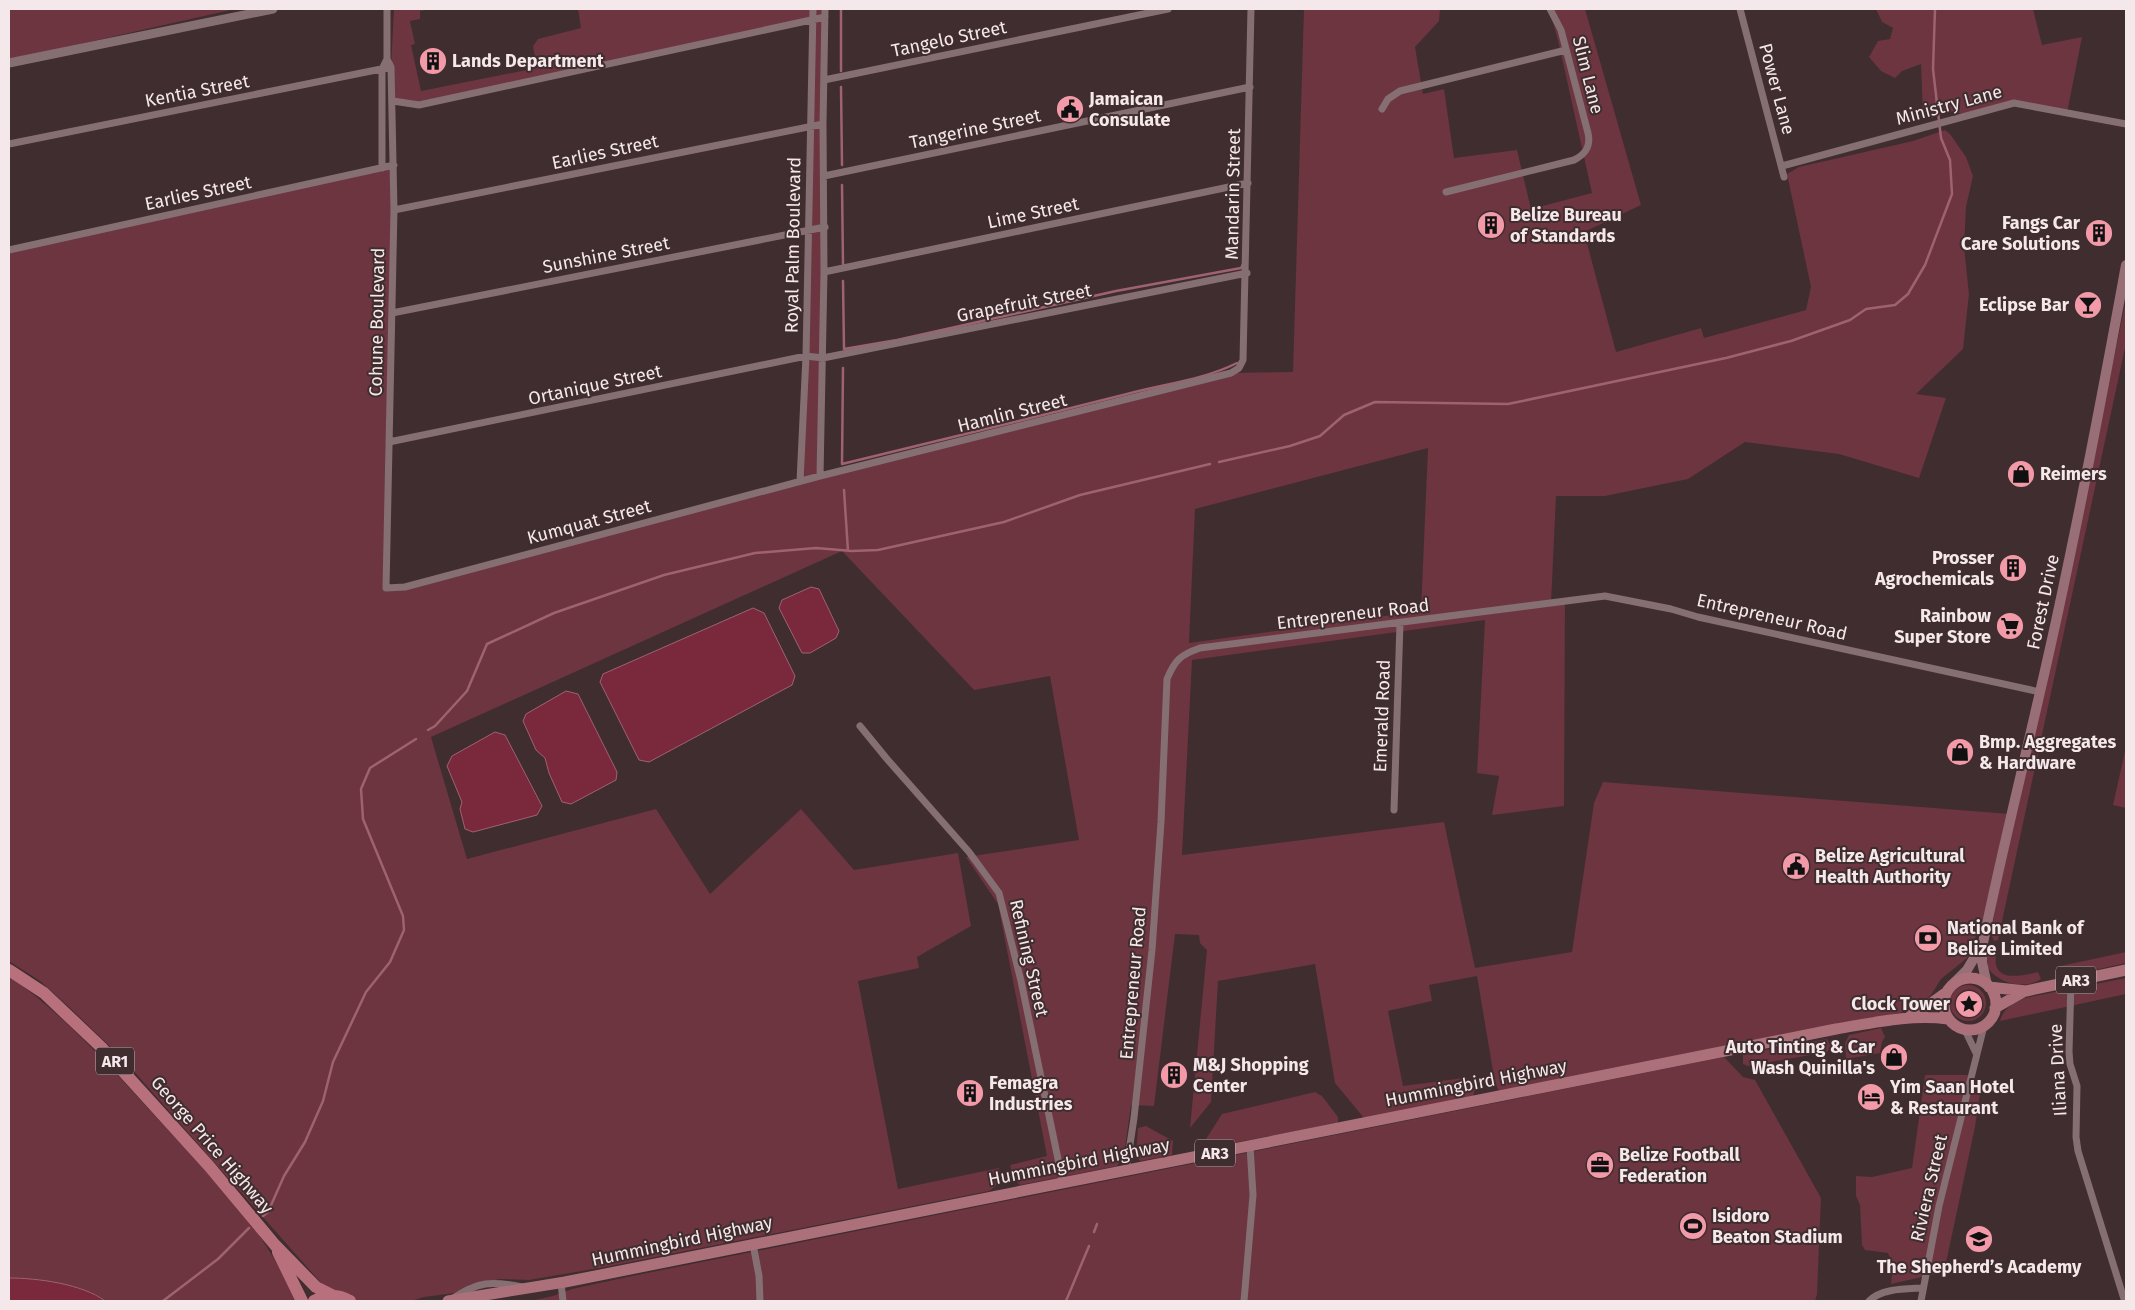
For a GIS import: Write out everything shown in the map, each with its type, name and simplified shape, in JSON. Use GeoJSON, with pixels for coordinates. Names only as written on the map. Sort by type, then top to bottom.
{"type":"FeatureCollection","features":[{"type":"Feature","properties":{"kind":"highway","name":"George Price Highway"},"geometry":{"type":"LineString","coordinates":[[9,970],[44,993],[106,1053],[203,1159],[275,1245],[316,1287],[350,1301]]}},
{"type":"Feature","properties":{"kind":"highway","name":"George Price Highway"},"geometry":{"type":"LineString","coordinates":[[275,1245],[302,1301]]}},
{"type":"Feature","properties":{"kind":"highway"},"geometry":{"type":"LineString","coordinates":[[314,1301],[334,1296]]}},
{"type":"Feature","properties":{"kind":"main road","name":"Forest Drive"},"geometry":{"type":"LineString","coordinates":[[1988,986],[1982,962],[1983,943],[2010,814],[2040,692],[2092,444],[2126,265]]}},
{"type":"Feature","properties":{"kind":"main road","name":"Forest Drive"},"geometry":{"type":"LineString","coordinates":[[1956,981],[1967,970],[1983,943]]}},
{"type":"Feature","properties":{"kind":"main road","name":"AR3"},"geometry":{"type":"LineString","coordinates":[[1995,1008],[2026,991],[2126,970]]}},
{"type":"Feature","properties":{"kind":"main road"},"geometry":{"type":"LineString","coordinates":[[1973,978],[1988,986],[1995,999],[1995,1008],[1993,1015],[1984,1026],[1965,1030],[1959,1028],[1948,1019],[1944,1006],[1947,992],[1956,981],[1973,978]]}},
{"type":"Feature","properties":{"kind":"main road","name":"AR3"},"geometry":{"type":"LineString","coordinates":[[1988,986],[2026,991]]}},
{"type":"Feature","properties":{"kind":"main road","name":"Hummingbird Highway"},"geometry":{"type":"LineString","coordinates":[[1908,1017],[1947,992]]}},
{"type":"Feature","properties":{"kind":"main road","name":"Hummingbird Highway"},"geometry":{"type":"LineString","coordinates":[[448,1301],[561,1283],[1126,1172],[1836,1029],[1908,1017],[1928,1016],[1948,1019]]}},
{"type":"Feature","properties":{"kind":"main road","name":"Hummingbird Highway"},"geometry":{"type":"LineString","coordinates":[[482,1301],[527,1289]]}},
{"type":"Feature","properties":{"kind":"street"},"geometry":{"type":"LineString","coordinates":[[9,63],[273,9]]}},
{"type":"Feature","properties":{"kind":"street"},"geometry":{"type":"LineString","coordinates":[[382,168],[382,69],[386,58],[387,9]]}},
{"type":"Feature","properties":{"kind":"street","name":"Royal Palm Boulevard"},"geometry":{"type":"LineString","coordinates":[[800,481],[806,356],[813,9]]}},
{"type":"Feature","properties":{"kind":"street","name":"Royal Palm Boulevard"},"geometry":{"type":"LineString","coordinates":[[820,476],[824,272],[823,124],[826,9]]}},
{"type":"Feature","properties":{"kind":"street","name":"Tangelo Street"},"geometry":{"type":"LineString","coordinates":[[824,80],[1168,9]]}},
{"type":"Feature","properties":{"kind":"street","name":"Mandarin Street"},"geometry":{"type":"LineString","coordinates":[[1231,373],[1239,368],[1244,360],[1251,9]]}},
{"type":"Feature","properties":{"kind":"street","name":"Slim Lane"},"geometry":{"type":"LineString","coordinates":[[1446,192],[1574,160],[1586,151],[1589,138],[1561,30],[1550,9]]}},
{"type":"Feature","properties":{"kind":"street","name":"Power Lane"},"geometry":{"type":"LineString","coordinates":[[1740,9],[1784,177]]}},
{"type":"Feature","properties":{"kind":"street"},"geometry":{"type":"LineString","coordinates":[[393,101],[418,104],[825,17]]}},
{"type":"Feature","properties":{"kind":"street"},"geometry":{"type":"LineString","coordinates":[[1382,110],[1388,99],[1400,91],[1566,50]]}},
{"type":"Feature","properties":{"kind":"street","name":"Cohune Boulevard"},"geometry":{"type":"LineString","coordinates":[[386,58],[391,67],[394,165],[386,588]]}},
{"type":"Feature","properties":{"kind":"street","name":"Kentia Street"},"geometry":{"type":"LineString","coordinates":[[9,144],[391,67]]}},
{"type":"Feature","properties":{"kind":"street","name":"Tangerine Street"},"geometry":{"type":"LineString","coordinates":[[824,176],[1250,88]]}},
{"type":"Feature","properties":{"kind":"street","name":"Ministry Lane"},"geometry":{"type":"LineString","coordinates":[[1782,166],[2014,103],[2126,124]]}},
{"type":"Feature","properties":{"kind":"street","name":"Earlies Street"},"geometry":{"type":"LineString","coordinates":[[394,210],[823,124]]}},
{"type":"Feature","properties":{"kind":"street","name":"Earlies Street"},"geometry":{"type":"LineString","coordinates":[[9,250],[394,165]]}},
{"type":"Feature","properties":{"kind":"street","name":"Lime Street"},"geometry":{"type":"LineString","coordinates":[[824,272],[1248,184]]}},
{"type":"Feature","properties":{"kind":"street","name":"Sunshine Street"},"geometry":{"type":"LineString","coordinates":[[392,312],[824,227]]}},
{"type":"Feature","properties":{"kind":"street","name":"Grapefruit Street"},"geometry":{"type":"LineString","coordinates":[[806,356],[823,358],[1247,273]]}},
{"type":"Feature","properties":{"kind":"street","name":"Ortanique Street"},"geometry":{"type":"LineString","coordinates":[[389,442],[806,356]]}},
{"type":"Feature","properties":{"kind":"street","name":"Hamlin Street"},"geometry":{"type":"LineString","coordinates":[[800,481],[1231,373]]}},
{"type":"Feature","properties":{"kind":"street","name":"Kumquat Street"},"geometry":{"type":"LineString","coordinates":[[386,588],[405,587],[800,481]]}},
{"type":"Feature","properties":{"kind":"street","name":"Entrepreneur Road"},"geometry":{"type":"LineString","coordinates":[[1126,1172],[1134,1118],[1152,950],[1161,822],[1167,680],[1173,665],[1184,654],[1200,648],[1605,596],[1671,609],[1698,617],[2040,692]]}},
{"type":"Feature","properties":{"kind":"street","name":"Emerald Road"},"geometry":{"type":"LineString","coordinates":[[1394,810],[1400,623]]}},
{"type":"Feature","properties":{"kind":"street","name":"Refining Street"},"geometry":{"type":"LineString","coordinates":[[860,726],[969,852],[999,893],[1021,981],[1063,1183]]}},
{"type":"Feature","properties":{"kind":"street","name":"Iliana Drive"},"geometry":{"type":"LineString","coordinates":[[2071,981],[2069,1052],[2070,1064],[2077,1086],[2076,1137],[2078,1151],[2124,1299]]}},
{"type":"Feature","properties":{"kind":"street","name":"Riviera Street"},"geometry":{"type":"LineString","coordinates":[[1921,1301],[1939,1206],[1984,1026]]}},
{"type":"Feature","properties":{"kind":"street"},"geometry":{"type":"LineString","coordinates":[[1965,1030],[1976,1053]]}},
{"type":"Feature","properties":{"kind":"street"},"geometry":{"type":"LineString","coordinates":[[1244,1301],[1253,1195],[1250,1146]]}},
{"type":"Feature","properties":{"kind":"street"},"geometry":{"type":"LineString","coordinates":[[753,1244],[758,1270],[760,1301]]}},
{"type":"Feature","properties":{"kind":"street"},"geometry":{"type":"LineString","coordinates":[[561,1283],[562,1301]]}},
{"type":"Feature","properties":{"kind":"street"},"geometry":{"type":"LineString","coordinates":[[1870,1301],[1879,1295],[1891,1291],[1923,1288]]}},
{"type":"Feature","properties":{"kind":"shaded area"},"geometry":{"type":"Polygon","coordinates":[[[9,9],[235,9],[9,60],[9,9]]]}},
{"type":"Feature","properties":{"kind":"shaded area"},"geometry":{"type":"Polygon","coordinates":[[[394,9],[431,9],[420,11],[420,19],[410,21],[415,44],[411,45],[421,91],[537,68],[533,46],[538,39],[581,28],[578,9],[825,9],[820,475],[1231,373],[1293,372],[1304,9],[1440,9],[1439,21],[1415,47],[1423,94],[1444,89],[1454,158],[1517,150],[1531,209],[1592,193],[1558,40],[1549,9],[1585,9],[1641,205],[1584,232],[1616,352],[1701,328],[1704,338],[1806,310],[1811,287],[1787,174],[1799,167],[1913,141],[1945,130],[1966,157],[1973,176],[1966,207],[1964,247],[1969,294],[1963,349],[1916,394],[1946,398],[1919,478],[1839,454],[1745,442],[1688,479],[1605,496],[1556,496],[1551,603],[1565,601],[1564,806],[1492,815],[1499,776],[1477,773],[1485,620],[1192,660],[1182,855],[1444,822],[1475,968],[1572,952],[1594,803],[1603,782],[2010,814],[1994,892],[1967,958],[1941,979],[1931,995],[1921,1004],[1904,1012],[1499,1091],[1495,1083],[1477,976],[1429,985],[1432,1001],[1388,1011],[1403,1086],[1464,1078],[1475,1090],[1473,1096],[1364,1118],[1335,1083],[1315,964],[1218,981],[1211,1102],[1190,1128],[1207,950],[1200,943],[1199,935],[1175,934],[1154,1106],[1131,1105],[1124,1155],[1117,1166],[1020,1185],[1013,1177],[1010,1165],[1047,1156],[998,904],[966,857],[1079,840],[1050,676],[974,690],[842,551],[431,737],[467,859],[656,809],[710,894],[801,809],[854,870],[958,853],[971,926],[917,957],[919,968],[858,981],[898,1189],[999,1168],[997,1184],[989,1191],[605,1267],[529,1280],[500,1279],[469,1285],[455,1293],[424,1297],[411,1301],[358,1301],[322,1284],[123,1059],[40,981],[9,961],[9,250],[394,165],[387,588],[800,481],[813,20],[419,105],[393,101],[391,67],[394,9]],[[1428,448],[1195,509],[1189,643],[1421,611],[1428,448]]]}},
{"type":"Feature","properties":{"kind":"shaded area"},"geometry":{"type":"Polygon","coordinates":[[[1876,9],[2033,9],[2042,45],[2082,37],[2067,113],[2014,103],[1968,115],[1949,111],[1932,118],[1923,115],[1921,64],[1902,71],[1895,78],[1881,71],[1869,57],[1878,41],[1890,39],[1893,28],[1882,22],[1876,9]]]}},
{"type":"Feature","properties":{"kind":"shaded area"},"geometry":{"type":"Polygon","coordinates":[[[2126,300],[2126,343],[1998,940],[1994,941],[1991,934],[1998,893],[2044,690],[2126,300]]]}},
{"type":"Feature","properties":{"kind":"shaded area"},"geometry":{"type":"Polygon","coordinates":[[[811,587],[819,589],[839,631],[836,638],[810,653],[802,653],[779,608],[782,600],[811,587]]]}},
{"type":"Feature","properties":{"kind":"shaded area"},"geometry":{"type":"Polygon","coordinates":[[[753,608],[764,613],[795,676],[792,685],[649,762],[639,760],[600,682],[603,674],[753,608]]]}},
{"type":"Feature","properties":{"kind":"shaded area"},"geometry":{"type":"Polygon","coordinates":[[[566,691],[578,694],[617,772],[616,780],[571,804],[562,802],[549,773],[545,758],[536,750],[523,721],[526,714],[566,691]]]}},
{"type":"Feature","properties":{"kind":"shaded area"},"geometry":{"type":"Polygon","coordinates":[[[495,732],[505,735],[542,806],[537,815],[473,832],[465,829],[460,809],[462,802],[447,766],[452,756],[495,732]]]}},
{"type":"Feature","properties":{"kind":"shaded area"},"geometry":{"type":"Polygon","coordinates":[[[2126,747],[2126,808],[2113,805],[2126,747]]]}},
{"type":"Feature","properties":{"kind":"shaded area"},"geometry":{"type":"Polygon","coordinates":[[[1991,951],[1996,955],[1998,970],[2003,974],[2016,976],[2038,972],[2041,979],[2020,985],[2012,984],[1999,978],[1988,968],[1987,954],[1991,951]]]}},
{"type":"Feature","properties":{"kind":"shaded area"},"geometry":{"type":"Polygon","coordinates":[[[2126,952],[2126,963],[2072,975],[2060,974],[2056,967],[2126,952]]]}},
{"type":"Feature","properties":{"kind":"shaded area"},"geometry":{"type":"Polygon","coordinates":[[[9,976],[50,1008],[87,1043],[217,1182],[240,1209],[263,1241],[297,1301],[105,1301],[97,1295],[20,1278],[9,1278],[9,976]]]}},
{"type":"Feature","properties":{"kind":"shaded area"},"geometry":{"type":"Polygon","coordinates":[[[2126,978],[2126,994],[2000,1021],[2006,1009],[2025,998],[2126,978]]]}},
{"type":"Feature","properties":{"kind":"shaded area"},"geometry":{"type":"Polygon","coordinates":[[[1968,985],[1975,986],[1981,990],[1985,996],[1985,1010],[1981,1016],[1975,1020],[1968,1021],[1961,1020],[1955,1016],[1951,1010],[1950,1003],[1951,996],[1955,990],[1961,986],[1968,985]]]}},
{"type":"Feature","properties":{"kind":"shaded area"},"geometry":{"type":"Polygon","coordinates":[[[1881,1028],[1885,1037],[1880,1053],[1846,1059],[1845,1043],[1849,1035],[1881,1028]]]}},
{"type":"Feature","properties":{"kind":"shaded area"},"geometry":{"type":"Polygon","coordinates":[[[1827,1039],[1831,1047],[1827,1052],[1748,1066],[1743,1064],[1743,1054],[1827,1039]]]}},
{"type":"Feature","properties":{"kind":"shaded area"},"geometry":{"type":"Polygon","coordinates":[[[1724,1057],[1743,1077],[1755,1080],[1821,1198],[1817,1294],[1815,1301],[530,1301],[553,1296],[572,1289],[627,1277],[1724,1057]]]}},
{"type":"Feature","properties":{"kind":"shaded area"},"geometry":{"type":"Polygon","coordinates":[[[1925,1075],[1968,1075],[1966,1088],[1977,1088],[1977,1085],[1981,1086],[1975,1127],[1944,1272],[1891,1284],[1893,1265],[1888,1253],[1865,1250],[1862,1245],[1860,1205],[1856,1196],[1856,1176],[1872,1177],[1912,1168],[1925,1075]]]}},
{"type":"Feature","properties":{"kind":"shaded area"},"geometry":{"type":"Polygon","coordinates":[[[1315,1092],[1322,1096],[1338,1117],[1338,1123],[1207,1148],[1204,1142],[1222,1114],[1315,1092]]]}},
{"type":"Feature","properties":{"kind":"shaded area"},"geometry":{"type":"Polygon","coordinates":[[[1146,1126],[1173,1141],[1172,1155],[1140,1161],[1136,1155],[1138,1128],[1146,1126]]]}},
{"type":"Feature","properties":{"kind":"shaded area"},"geometry":{"type":"Polygon","coordinates":[[[9,1278],[33,1279],[72,1286],[96,1295],[105,1301],[9,1301],[9,1278]]]}},
{"type":"Feature","properties":{"kind":"waterway"},"geometry":{"type":"LineString","coordinates":[[841,9],[841,71]]}},
{"type":"Feature","properties":{"kind":"waterway"},"geometry":{"type":"LineString","coordinates":[[1219,462],[1290,446],[1320,436],[1344,415],[1375,402],[1508,404],[1726,358],[1791,341],[1850,320],[1866,309],[1895,305],[1908,294],[1925,265],[1952,194],[1950,160],[1941,138],[1933,69],[1935,9]]}},
{"type":"Feature","properties":{"kind":"waterway"},"geometry":{"type":"LineString","coordinates":[[841,87],[842,165]]}},
{"type":"Feature","properties":{"kind":"waterway"},"geometry":{"type":"LineString","coordinates":[[842,185],[843,264]]}},
{"type":"Feature","properties":{"kind":"waterway"},"geometry":{"type":"LineString","coordinates":[[843,281],[844,349],[897,340],[1116,291],[1241,268],[1243,264]]}},
{"type":"Feature","properties":{"kind":"waterway"},"geometry":{"type":"LineString","coordinates":[[843,368],[842,464],[1141,390],[1197,378],[1237,363]]}},
{"type":"Feature","properties":{"kind":"waterway"},"geometry":{"type":"LineString","coordinates":[[428,730],[435,726],[467,691],[487,644],[554,613],[664,575],[755,553],[816,548],[852,551],[878,550],[1004,522],[1080,495],[1210,464]]}},
{"type":"Feature","properties":{"kind":"waterway"},"geometry":{"type":"LineString","coordinates":[[844,490],[848,551]]}},
{"type":"Feature","properties":{"kind":"waterway"},"geometry":{"type":"LineString","coordinates":[[263,1216],[268,1212],[284,1176],[305,1142],[323,1101],[333,1062],[366,992],[390,962],[404,930],[403,916],[363,819],[361,789],[370,768],[416,739]]}},
{"type":"Feature","properties":{"kind":"waterway"},"geometry":{"type":"LineString","coordinates":[[1094,1232],[1097,1224]]}},
{"type":"Feature","properties":{"kind":"waterway"},"geometry":{"type":"LineString","coordinates":[[163,1301],[218,1259],[249,1228]]}},
{"type":"Feature","properties":{"kind":"waterway"},"geometry":{"type":"LineString","coordinates":[[1066,1301],[1089,1246]]}},
{"type":"Feature","properties":{"kind":"place","name":"Lands Department"},"geometry":{"type":"Point","coordinates":[433,61]}},
{"type":"Feature","properties":{"kind":"place","name":"Jamaican Consulate"},"geometry":{"type":"Point","coordinates":[1070,109]}},
{"type":"Feature","properties":{"kind":"place","name":"Belize Bureau of Standards"},"geometry":{"type":"Point","coordinates":[1491,225]}},
{"type":"Feature","properties":{"kind":"place","name":"Fangs Car Care Solutions"},"geometry":{"type":"Point","coordinates":[2099,233]}},
{"type":"Feature","properties":{"kind":"place","name":"Eclipse Bar"},"geometry":{"type":"Point","coordinates":[2088,305]}},
{"type":"Feature","properties":{"kind":"place","name":"Reimers"},"geometry":{"type":"Point","coordinates":[2021,474]}},
{"type":"Feature","properties":{"kind":"place","name":"Prosser Agrochemicals"},"geometry":{"type":"Point","coordinates":[2013,568]}},
{"type":"Feature","properties":{"kind":"place","name":"Rainbow Super Store"},"geometry":{"type":"Point","coordinates":[2010,626]}},
{"type":"Feature","properties":{"kind":"place","name":"Bmp. Aggregates & Hardware"},"geometry":{"type":"Point","coordinates":[1960,752]}},
{"type":"Feature","properties":{"kind":"place","name":"Belize Agricultural Health Authority"},"geometry":{"type":"Point","coordinates":[1796,866]}},
{"type":"Feature","properties":{"kind":"place","name":"National Bank of Belize Limited"},"geometry":{"type":"Point","coordinates":[1928,938]}},
{"type":"Feature","properties":{"kind":"place","name":"Clock Tower"},"geometry":{"type":"Point","coordinates":[1969,1004]}},
{"type":"Feature","properties":{"kind":"place","name":"Auto Tinting & Car Wash Quinilla's"},"geometry":{"type":"Point","coordinates":[1894,1057]}},
{"type":"Feature","properties":{"kind":"place","name":"M&J Shopping Center"},"geometry":{"type":"Point","coordinates":[1174,1075]}},
{"type":"Feature","properties":{"kind":"place","name":"Femagra Industries"},"geometry":{"type":"Point","coordinates":[970,1093]}},
{"type":"Feature","properties":{"kind":"place","name":"Yim Saan Hotel & Restaurant"},"geometry":{"type":"Point","coordinates":[1871,1097]}},
{"type":"Feature","properties":{"kind":"place","name":"Belize Football Federation"},"geometry":{"type":"Point","coordinates":[1600,1165]}},
{"type":"Feature","properties":{"kind":"place","name":"Isidoro Beaton Stadium"},"geometry":{"type":"Point","coordinates":[1693,1226]}},
{"type":"Feature","properties":{"kind":"place","name":"The Shepherd’s Academy"},"geometry":{"type":"Point","coordinates":[1979,1239]}}]}
